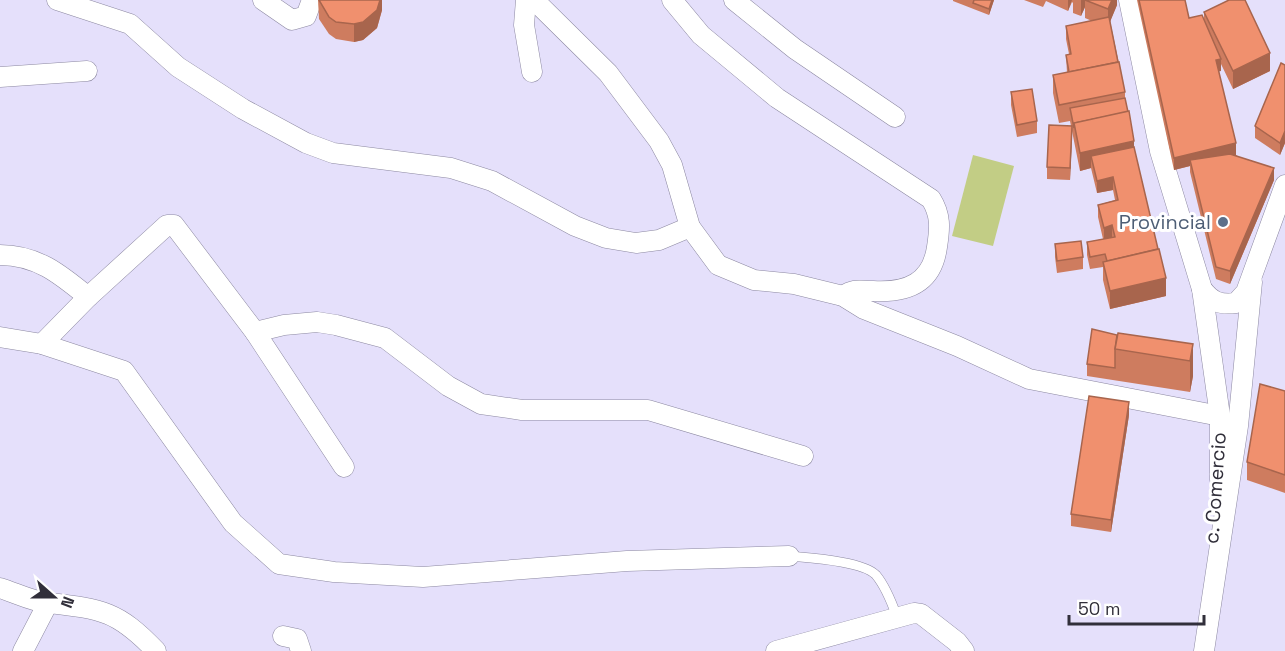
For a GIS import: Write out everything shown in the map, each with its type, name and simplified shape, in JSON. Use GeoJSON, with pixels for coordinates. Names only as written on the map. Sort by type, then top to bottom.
{"type":"FeatureCollection","features":[{"type":"Feature","properties":{"kind":"street"},"geometry":{"type":"LineString","coordinates":[[57,0],[130,24],[178,67],[243,109],[306,143],[333,153],[451,168],[492,181],[575,226],[606,238],[636,243],[659,240],[690,227]]}},
{"type":"Feature","properties":{"kind":"street"},"geometry":{"type":"LineString","coordinates":[[263,0],[292,20],[306,16],[312,0]]}},
{"type":"Feature","properties":{"kind":"street"},"geometry":{"type":"LineString","coordinates":[[526,0],[524,26],[532,72]]}},
{"type":"Feature","properties":{"kind":"street"},"geometry":{"type":"LineString","coordinates":[[534,0],[608,74],[659,141],[672,165],[690,227],[718,265],[754,280],[794,284],[843,296],[855,305],[957,346],[1029,380],[1220,416]]}},
{"type":"Feature","properties":{"kind":"street"},"geometry":{"type":"LineString","coordinates":[[672,0],[701,35],[777,98],[931,199],[938,211],[940,228],[936,256],[928,273],[918,285],[874,292],[858,289],[843,296]]}},
{"type":"Feature","properties":{"kind":"street"},"geometry":{"type":"LineString","coordinates":[[734,0],[795,49],[895,117]]}},
{"type":"Feature","properties":{"kind":"street","name":"c. Comercio"},"geometry":{"type":"LineString","coordinates":[[1126,1],[1160,152],[1202,289],[1220,416],[1221,475],[1208,578],[1192,651]]}},
{"type":"Feature","properties":{"kind":"street"},"geometry":{"type":"LineString","coordinates":[[0,77],[87,71]]}},
{"type":"Feature","properties":{"kind":"street"},"geometry":{"type":"LineString","coordinates":[[1202,289],[1210,299],[1219,304],[1236,303],[1246,292],[1285,185]]}},
{"type":"Feature","properties":{"kind":"street"},"geometry":{"type":"LineString","coordinates":[[42,344],[87,297],[171,224],[255,332],[344,467]]}},
{"type":"Feature","properties":{"kind":"street"},"geometry":{"type":"LineString","coordinates":[[0,255],[38,261],[57,272],[87,297]]}},
{"type":"Feature","properties":{"kind":"street"},"geometry":{"type":"LineString","coordinates":[[1204,651],[1238,426],[1252,277]]}},
{"type":"Feature","properties":{"kind":"street"},"geometry":{"type":"LineString","coordinates":[[255,332],[284,325],[317,322],[336,325],[385,338],[448,386],[481,404],[522,410],[648,410],[803,456]]}},
{"type":"Feature","properties":{"kind":"street"},"geometry":{"type":"LineString","coordinates":[[0,337],[42,344],[124,371],[233,523],[279,564],[334,572],[423,577],[627,561],[789,556]]}},
{"type":"Feature","properties":{"kind":"street"},"geometry":{"type":"LineString","coordinates":[[0,588],[48,603],[88,606],[111,614],[142,636],[156,651]]}},
{"type":"Feature","properties":{"kind":"street"},"geometry":{"type":"LineString","coordinates":[[23,651],[48,603]]}},
{"type":"Feature","properties":{"kind":"street"},"geometry":{"type":"LineString","coordinates":[[776,651],[897,617],[921,614],[957,642],[964,651]]}},
{"type":"Feature","properties":{"kind":"street"},"geometry":{"type":"LineString","coordinates":[[284,636],[297,639],[302,651]]}},
{"type":"Feature","properties":{"kind":"lane"},"geometry":{"type":"LineString","coordinates":[[789,556],[854,564],[870,570],[890,599],[897,617]]}},
{"type":"Feature","properties":{"kind":"green space"},"geometry":{"type":"Polygon","coordinates":[[[973,155],[1014,166],[993,246],[952,236],[973,155]]]}},
{"type":"Feature","properties":{"kind":"building"},"geometry":{"type":"Polygon","coordinates":[[[319,0],[380,0],[377,10],[363,22],[354,24],[336,22],[329,17],[319,0]]]}},
{"type":"Feature","properties":{"kind":"building"},"geometry":{"type":"Polygon","coordinates":[[[974,0],[992,0],[989,9],[973,3],[974,0]]]}},
{"type":"Feature","properties":{"kind":"building"},"geometry":{"type":"Polygon","coordinates":[[[1085,0],[1112,0],[1108,9],[1085,0]]]}},
{"type":"Feature","properties":{"kind":"building"},"geometry":{"type":"Polygon","coordinates":[[[1139,0],[1185,0],[1189,18],[1202,15],[1221,59],[1216,60],[1236,143],[1174,158],[1139,0]]]}},
{"type":"Feature","properties":{"kind":"building"},"geometry":{"type":"Polygon","coordinates":[[[1229,0],[1245,0],[1270,53],[1233,71],[1204,12],[1229,0]]]}},
{"type":"Feature","properties":{"kind":"building"},"geometry":{"type":"Polygon","coordinates":[[[1109,17],[1118,62],[1069,72],[1066,55],[1071,54],[1066,26],[1109,17]]]}},
{"type":"Feature","properties":{"kind":"building"},"geometry":{"type":"Polygon","coordinates":[[[1119,62],[1125,92],[1059,105],[1053,75],[1119,62]]]}},
{"type":"Feature","properties":{"kind":"building"},"geometry":{"type":"Polygon","coordinates":[[[1281,63],[1285,65],[1285,131],[1280,143],[1255,126],[1281,63]]]}},
{"type":"Feature","properties":{"kind":"building"},"geometry":{"type":"Polygon","coordinates":[[[1032,89],[1037,121],[1017,125],[1011,92],[1032,89]]]}},
{"type":"Feature","properties":{"kind":"building"},"geometry":{"type":"Polygon","coordinates":[[[1125,98],[1128,112],[1074,123],[1074,128],[1070,108],[1125,98]]]}},
{"type":"Feature","properties":{"kind":"building"},"geometry":{"type":"Polygon","coordinates":[[[1129,111],[1134,141],[1080,153],[1074,123],[1129,111]]]}},
{"type":"Feature","properties":{"kind":"building"},"geometry":{"type":"Polygon","coordinates":[[[1049,125],[1072,126],[1070,168],[1047,167],[1049,125]]]}},
{"type":"Feature","properties":{"kind":"building"},"geometry":{"type":"Polygon","coordinates":[[[1134,147],[1158,249],[1107,261],[1105,254],[1090,257],[1087,242],[1115,237],[1112,225],[1104,228],[1098,205],[1118,200],[1113,177],[1097,181],[1091,156],[1134,147]]]}},
{"type":"Feature","properties":{"kind":"building"},"geometry":{"type":"Polygon","coordinates":[[[1230,154],[1274,168],[1230,271],[1216,267],[1190,160],[1230,154]]]}},
{"type":"Feature","properties":{"kind":"building"},"geometry":{"type":"Polygon","coordinates":[[[1081,241],[1083,257],[1057,261],[1055,244],[1081,241]]]}},
{"type":"Feature","properties":{"kind":"building"},"geometry":{"type":"Polygon","coordinates":[[[1159,249],[1166,278],[1110,291],[1103,262],[1159,249]]]}},
{"type":"Feature","properties":{"kind":"building"},"geometry":{"type":"Polygon","coordinates":[[[1092,329],[1117,335],[1115,368],[1087,364],[1092,329]]]}},
{"type":"Feature","properties":{"kind":"building"},"geometry":{"type":"Polygon","coordinates":[[[1118,333],[1193,344],[1190,361],[1115,349],[1118,333]]]}},
{"type":"Feature","properties":{"kind":"building"},"geometry":{"type":"Polygon","coordinates":[[[1260,384],[1285,391],[1285,475],[1247,462],[1260,384]]]}},
{"type":"Feature","properties":{"kind":"building"},"geometry":{"type":"Polygon","coordinates":[[[1089,396],[1129,402],[1111,520],[1071,514],[1089,396]]]}},
{"type":"Feature","properties":{"kind":"place","name":"Provincial"},"geometry":{"type":"Point","coordinates":[1223,222]}}]}
